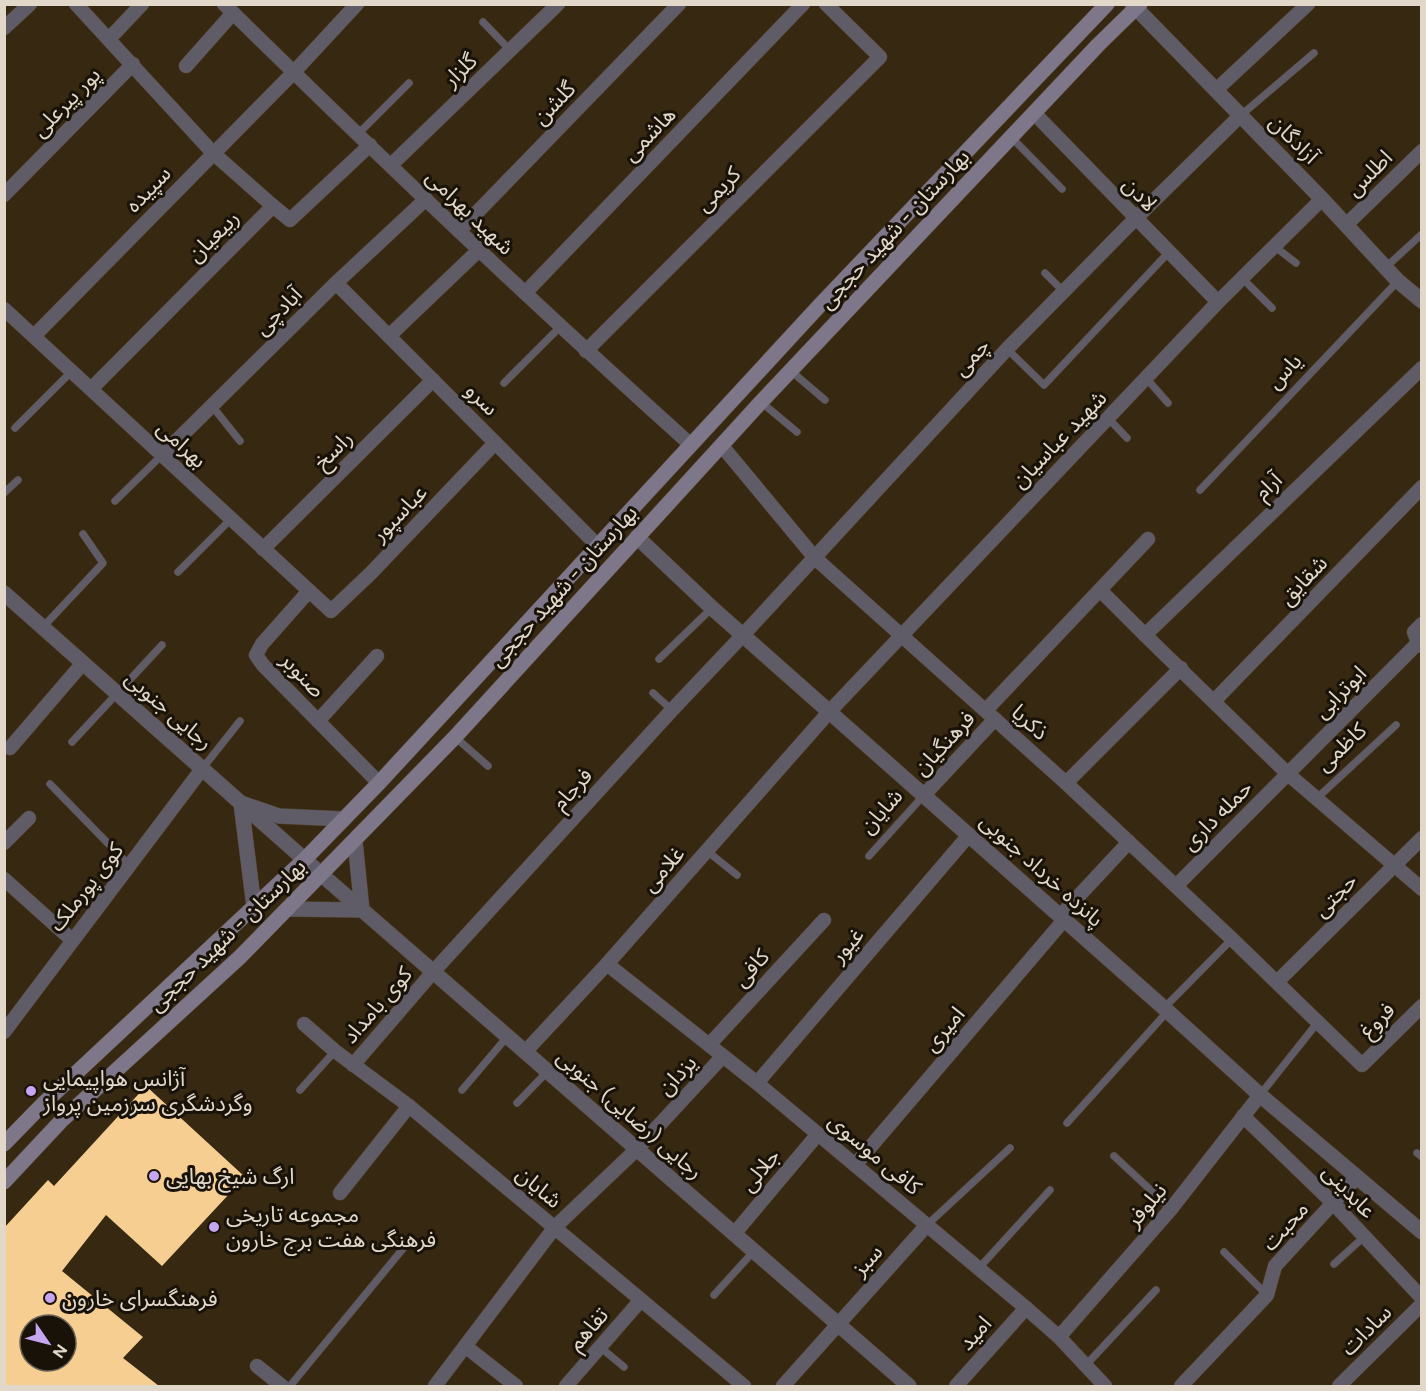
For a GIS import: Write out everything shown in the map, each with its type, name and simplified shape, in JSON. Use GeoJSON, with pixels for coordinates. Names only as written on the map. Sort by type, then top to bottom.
{"type":"FeatureCollection","features":[{"type":"Feature","properties":{"kind":"main road","name":"بهارستان - شهید حججی"},"geometry":{"type":"LineString","coordinates":[[4,1144],[43,1104],[305,860],[692,446],[820,305],[1107,4]]}},
{"type":"Feature","properties":{"kind":"main road","name":"بهارستان - شهید حججی"},"geometry":{"type":"LineString","coordinates":[[4,1182],[62,1120],[240,957],[389,806],[455,737],[761,402],[1136,6]]}},
{"type":"Feature","properties":{"kind":"main road"},"geometry":{"type":"LineString","coordinates":[[620,521],[637,537]]}},
{"type":"Feature","properties":{"kind":"main road"},"geometry":{"type":"LineString","coordinates":[[376,786],[377,801],[389,806]]}},
{"type":"Feature","properties":{"kind":"main road"},"geometry":{"type":"LineString","coordinates":[[221,938],[234,936],[238,940],[242,950],[240,957]]}},
{"type":"Feature","properties":{"kind":"street"},"geometry":{"type":"LineString","coordinates":[[4,28],[30,4]]}},
{"type":"Feature","properties":{"kind":"street"},"geometry":{"type":"LineString","coordinates":[[76,4],[213,153],[273,206]]}},
{"type":"Feature","properties":{"kind":"street"},"geometry":{"type":"LineString","coordinates":[[109,39],[142,4]]}},
{"type":"Feature","properties":{"kind":"street"},"geometry":{"type":"LineString","coordinates":[[336,4],[352,10]]}},
{"type":"Feature","properties":{"kind":"street","name":"گلزار"},"geometry":{"type":"LineString","coordinates":[[391,165],[558,4]]}},
{"type":"Feature","properties":{"kind":"street","name":"گلشن"},"geometry":{"type":"LineString","coordinates":[[459,231],[680,4]]}},
{"type":"Feature","properties":{"kind":"street","name":"هاشمی"},"geometry":{"type":"LineString","coordinates":[[525,293],[803,4]]}},
{"type":"Feature","properties":{"kind":"street","name":"کریمی"},"geometry":{"type":"LineString","coordinates":[[586,351],[879,57],[826,4]]}},
{"type":"Feature","properties":{"kind":"street"},"geometry":{"type":"LineString","coordinates":[[1216,90],[1308,4]]}},
{"type":"Feature","properties":{"kind":"street","name":"آزادگان"},"geometry":{"type":"LineString","coordinates":[[1136,6],[1398,281],[1422,301]]}},
{"type":"Feature","properties":{"kind":"street"},"geometry":{"type":"LineString","coordinates":[[186,66],[229,9]]}},
{"type":"Feature","properties":{"kind":"street","name":"شهید بهرامی"},"geometry":{"type":"LineString","coordinates":[[229,9],[586,351],[692,446]]}},
{"type":"Feature","properties":{"kind":"street","name":"سپیده"},"geometry":{"type":"LineString","coordinates":[[34,336],[352,10]]}},
{"type":"Feature","properties":{"kind":"street","name":"پور پیرعلی"},"geometry":{"type":"LineString","coordinates":[[4,195],[132,63]]}},
{"type":"Feature","properties":{"kind":"street","name":"لادن"},"geometry":{"type":"LineString","coordinates":[[1034,113],[1218,302]]}},
{"type":"Feature","properties":{"kind":"street","name":"چمی"},"geometry":{"type":"LineString","coordinates":[[743,635],[1007,349],[1240,116]]}},
{"type":"Feature","properties":{"kind":"street","name":"ربیعیان"},"geometry":{"type":"LineString","coordinates":[[91,389],[273,206],[290,219],[370,145]]}},
{"type":"Feature","properties":{"kind":"street","name":"اطلس"},"geometry":{"type":"LineString","coordinates":[[1346,225],[1422,151]]}},
{"type":"Feature","properties":{"kind":"street","name":"آبادچی"},"geometry":{"type":"LineString","coordinates":[[162,455],[336,283],[426,199]]}},
{"type":"Feature","properties":{"kind":"street","name":"شهید عباسیان"},"geometry":{"type":"LineString","coordinates":[[830,711],[1107,417],[1322,199]]}},
{"type":"Feature","properties":{"kind":"street"},"geometry":{"type":"LineString","coordinates":[[389,336],[479,250]]}},
{"type":"Feature","properties":{"kind":"street","name":"سرو"},"geometry":{"type":"LineString","coordinates":[[336,283],[597,545]]}},
{"type":"Feature","properties":{"kind":"street","name":"بهرامی"},"geometry":{"type":"LineString","coordinates":[[4,309],[331,611]]}},
{"type":"Feature","properties":{"kind":"street","name":"آرام"},"geometry":{"type":"LineString","coordinates":[[1144,635],[1422,368]]}},
{"type":"Feature","properties":{"kind":"street","name":"راسخ"},"geometry":{"type":"LineString","coordinates":[[263,549],[433,380]]}},
{"type":"Feature","properties":{"kind":"street","name":"عباسپور"},"geometry":{"type":"LineString","coordinates":[[331,611],[371,573],[495,443]]}},
{"type":"Feature","properties":{"kind":"street","name":"ذکریا"},"geometry":{"type":"LineString","coordinates":[[722,446],[815,558],[1066,783],[1362,1065]]}},
{"type":"Feature","properties":{"kind":"street","name":"شقایق"},"geometry":{"type":"LineString","coordinates":[[1214,701],[1422,488]]}},
{"type":"Feature","properties":{"kind":"street","name":"پانزده خرداد جنوبی"},"geometry":{"type":"LineString","coordinates":[[637,537],[712,608],[1166,1009],[1260,1095],[1419,1226]]}},
{"type":"Feature","properties":{"kind":"street","name":"فرهنگیان"},"geometry":{"type":"LineString","coordinates":[[924,795],[1100,590],[1148,539]]}},
{"type":"Feature","properties":{"kind":"street"},"geometry":{"type":"LineString","coordinates":[[1100,590],[1288,774],[1421,889]]}},
{"type":"Feature","properties":{"kind":"street","name":"صنوبر"},"geometry":{"type":"LineString","coordinates":[[309,591],[262,644],[256,655],[376,786]]}},
{"type":"Feature","properties":{"kind":"street","name":"رجایی جنوبی"},"geometry":{"type":"LineString","coordinates":[[4,593],[322,875]]}},
{"type":"Feature","properties":{"kind":"street"},"geometry":{"type":"LineString","coordinates":[[1420,644],[1414,632],[1422,624]]}},
{"type":"Feature","properties":{"kind":"street","name":"فرجام"},"geometry":{"type":"LineString","coordinates":[[433,972],[743,635]]}},
{"type":"Feature","properties":{"kind":"street","name":"ابوترابی"},"geometry":{"type":"LineString","coordinates":[[1288,774],[1420,644]]}},
{"type":"Feature","properties":{"kind":"street"},"geometry":{"type":"LineString","coordinates":[[318,721],[377,656]]}},
{"type":"Feature","properties":{"kind":"street"},"geometry":{"type":"LineString","coordinates":[[10,748],[83,663]]}},
{"type":"Feature","properties":{"kind":"street"},"geometry":{"type":"LineString","coordinates":[[1066,783],[1180,668]]}},
{"type":"Feature","properties":{"kind":"street","name":"غلامی"},"geometry":{"type":"LineString","coordinates":[[525,1052],[607,964],[830,711]]}},
{"type":"Feature","properties":{"kind":"street","name":"کوی پورملک"},"geometry":{"type":"LineString","coordinates":[[4,1032],[202,769]]}},
{"type":"Feature","properties":{"kind":"street","name":"حمله داری"},"geometry":{"type":"LineString","coordinates":[[1176,886],[1288,774]]}},
{"type":"Feature","properties":{"kind":"street"},"geometry":{"type":"LineString","coordinates":[[254,907],[241,803],[279,816],[344,819]]}},
{"type":"Feature","properties":{"kind":"street"},"geometry":{"type":"LineString","coordinates":[[4,843],[29,818]]}},
{"type":"Feature","properties":{"kind":"street","name":"غیور"},"geometry":{"type":"LineString","coordinates":[[757,1083],[969,835]]}},
{"type":"Feature","properties":{"kind":"street","name":"حجتی"},"geometry":{"type":"LineString","coordinates":[[1277,982],[1422,838]]}},
{"type":"Feature","properties":{"kind":"street"},"geometry":{"type":"LineString","coordinates":[[288,909],[362,910],[355,841]]}},
{"type":"Feature","properties":{"kind":"street","name":"امیری"},"geometry":{"type":"LineString","coordinates":[[855,1165],[1062,918],[1129,842]]}},
{"type":"Feature","properties":{"kind":"street","name":"رجایی (رضایی) جنوبی"},"geometry":{"type":"LineString","coordinates":[[322,875],[909,1386]]}},
{"type":"Feature","properties":{"kind":"street"},"geometry":{"type":"LineString","coordinates":[[6,882],[72,940]]}},
{"type":"Feature","properties":{"kind":"street","name":"کافی"},"geometry":{"type":"LineString","coordinates":[[709,1045],[824,920]]}},
{"type":"Feature","properties":{"kind":"street","name":"کافی موسوی"},"geometry":{"type":"LineString","coordinates":[[607,964],[757,1083],[979,1268],[1059,1337],[1105,1386]]}},
{"type":"Feature","properties":{"kind":"street","name":"کوی بامداد"},"geometry":{"type":"LineString","coordinates":[[353,1065],[433,972]]}},
{"type":"Feature","properties":{"kind":"street","name":"فروغ"},"geometry":{"type":"LineString","coordinates":[[1362,1065],[1422,1006]]}},
{"type":"Feature","properties":{"kind":"street","name":"شایان"},"geometry":{"type":"LineString","coordinates":[[304,1024],[335,1051],[409,1106],[744,1386]]}},
{"type":"Feature","properties":{"kind":"street","name":"یزدان"},"geometry":{"type":"LineString","coordinates":[[435,1386],[555,1227],[637,1149],[723,1056]]}},
{"type":"Feature","properties":{"kind":"street","name":"نیلوفر"},"geometry":{"type":"LineString","coordinates":[[1059,1337],[1171,1209],[1260,1095]]}},
{"type":"Feature","properties":{"kind":"street"},"geometry":{"type":"LineString","coordinates":[[340,1192],[409,1106]]}},
{"type":"Feature","properties":{"kind":"street","name":"عابدینی"},"geometry":{"type":"LineString","coordinates":[[1244,1116],[1333,1203],[1422,1298]]}},
{"type":"Feature","properties":{"kind":"street","name":"جلالی"},"geometry":{"type":"LineString","coordinates":[[734,1234],[818,1134]]}},
{"type":"Feature","properties":{"kind":"street","name":"محبت"},"geometry":{"type":"LineString","coordinates":[[1180,1386],[1267,1295],[1275,1266],[1357,1177]]}},
{"type":"Feature","properties":{"kind":"street","name":"سبز"},"geometry":{"type":"LineString","coordinates":[[783,1386],[927,1225]]}},
{"type":"Feature","properties":{"kind":"street","name":"تفاهم"},"geometry":{"type":"LineString","coordinates":[[566,1386],[642,1300]]}},
{"type":"Feature","properties":{"kind":"street","name":"سادات"},"geometry":{"type":"LineString","coordinates":[[1339,1386],[1422,1304]]}},
{"type":"Feature","properties":{"kind":"street","name":"امید"},"geometry":{"type":"LineString","coordinates":[[956,1386],[1026,1308]]}},
{"type":"Feature","properties":{"kind":"street"},"geometry":{"type":"LineString","coordinates":[[465,1346],[515,1386]]}},
{"type":"Feature","properties":{"kind":"street"},"geometry":{"type":"LineString","coordinates":[[257,1366],[282,1386]]}},
{"type":"Feature","properties":{"kind":"lane"},"geometry":{"type":"LineString","coordinates":[[483,22],[510,51]]}},
{"type":"Feature","properties":{"kind":"lane"},"geometry":{"type":"LineString","coordinates":[[1240,116],[1314,53]]}},
{"type":"Feature","properties":{"kind":"lane"},"geometry":{"type":"LineString","coordinates":[[358,134],[409,83]]}},
{"type":"Feature","properties":{"kind":"lane"},"geometry":{"type":"LineString","coordinates":[[1012,138],[1062,189]]}},
{"type":"Feature","properties":{"kind":"lane"},"geometry":{"type":"LineString","coordinates":[[1386,267],[1422,234]]}},
{"type":"Feature","properties":{"kind":"lane"},"geometry":{"type":"LineString","coordinates":[[1275,246],[1296,263]]}},
{"type":"Feature","properties":{"kind":"lane"},"geometry":{"type":"LineString","coordinates":[[1007,349],[1044,385],[1168,253]]}},
{"type":"Feature","properties":{"kind":"lane"},"geometry":{"type":"LineString","coordinates":[[1044,273],[1065,292]]}},
{"type":"Feature","properties":{"kind":"lane"},"geometry":{"type":"LineString","coordinates":[[1242,278],[1272,308]]}},
{"type":"Feature","properties":{"kind":"lane","name":"یاس"},"geometry":{"type":"LineString","coordinates":[[1200,490],[1398,281]]}},
{"type":"Feature","properties":{"kind":"lane"},"geometry":{"type":"LineString","coordinates":[[504,384],[561,326]]}},
{"type":"Feature","properties":{"kind":"lane"},"geometry":{"type":"LineString","coordinates":[[15,428],[72,371]]}},
{"type":"Feature","properties":{"kind":"lane"},"geometry":{"type":"LineString","coordinates":[[791,371],[825,400]]}},
{"type":"Feature","properties":{"kind":"lane"},"geometry":{"type":"LineString","coordinates":[[1146,378],[1168,403]]}},
{"type":"Feature","properties":{"kind":"lane"},"geometry":{"type":"LineString","coordinates":[[761,402],[797,432]]}},
{"type":"Feature","properties":{"kind":"lane"},"geometry":{"type":"LineString","coordinates":[[212,406],[240,441]]}},
{"type":"Feature","properties":{"kind":"lane"},"geometry":{"type":"LineString","coordinates":[[1107,417],[1127,438]]}},
{"type":"Feature","properties":{"kind":"lane"},"geometry":{"type":"LineString","coordinates":[[115,501],[162,455]]}},
{"type":"Feature","properties":{"kind":"lane"},"geometry":{"type":"LineString","coordinates":[[4,493],[18,480]]}},
{"type":"Feature","properties":{"kind":"lane"},"geometry":{"type":"LineString","coordinates":[[178,572],[231,519]]}},
{"type":"Feature","properties":{"kind":"lane"},"geometry":{"type":"LineString","coordinates":[[42,628],[103,563],[82,534]]}},
{"type":"Feature","properties":{"kind":"lane"},"geometry":{"type":"LineString","coordinates":[[658,659],[712,608]]}},
{"type":"Feature","properties":{"kind":"lane"},"geometry":{"type":"LineString","coordinates":[[72,742],[162,645]]}},
{"type":"Feature","properties":{"kind":"lane"},"geometry":{"type":"LineString","coordinates":[[653,693],[672,710]]}},
{"type":"Feature","properties":{"kind":"lane"},"geometry":{"type":"LineString","coordinates":[[202,769],[240,721]]}},
{"type":"Feature","properties":{"kind":"lane","name":"کاظمی"},"geometry":{"type":"LineString","coordinates":[[1316,799],[1396,725]]}},
{"type":"Feature","properties":{"kind":"lane"},"geometry":{"type":"LineString","coordinates":[[455,737],[488,766]]}},
{"type":"Feature","properties":{"kind":"lane"},"geometry":{"type":"LineString","coordinates":[[51,784],[130,866]]}},
{"type":"Feature","properties":{"kind":"lane","name":"شایان"},"geometry":{"type":"LineString","coordinates":[[869,856],[924,795]]}},
{"type":"Feature","properties":{"kind":"lane"},"geometry":{"type":"LineString","coordinates":[[707,850],[738,875]]}},
{"type":"Feature","properties":{"kind":"lane"},"geometry":{"type":"LineString","coordinates":[[1067,1123],[1166,1009],[1232,939]]}},
{"type":"Feature","properties":{"kind":"lane"},"geometry":{"type":"LineString","coordinates":[[1260,1095],[1319,1022]]}},
{"type":"Feature","properties":{"kind":"lane"},"geometry":{"type":"LineString","coordinates":[[462,1090],[507,1036]]}},
{"type":"Feature","properties":{"kind":"lane"},"geometry":{"type":"LineString","coordinates":[[300,1090],[335,1051]]}},
{"type":"Feature","properties":{"kind":"lane"},"geometry":{"type":"LineString","coordinates":[[517,1103],[548,1071]]}},
{"type":"Feature","properties":{"kind":"lane"},"geometry":{"type":"LineString","coordinates":[[927,1225],[1010,1148]]}},
{"type":"Feature","properties":{"kind":"lane"},"geometry":{"type":"LineString","coordinates":[[1114,1156],[1171,1209]]}},
{"type":"Feature","properties":{"kind":"lane"},"geometry":{"type":"LineString","coordinates":[[979,1268],[1050,1190]]}},
{"type":"Feature","properties":{"kind":"lane"},"geometry":{"type":"LineString","coordinates":[[1334,1264],[1365,1236]]}},
{"type":"Feature","properties":{"kind":"lane"},"geometry":{"type":"LineString","coordinates":[[290,1386],[405,1245]]}},
{"type":"Feature","properties":{"kind":"lane"},"geometry":{"type":"LineString","coordinates":[[714,1295],[754,1251]]}},
{"type":"Feature","properties":{"kind":"lane"},"geometry":{"type":"LineString","coordinates":[[1224,1252],[1267,1295]]}},
{"type":"Feature","properties":{"kind":"lane"},"geometry":{"type":"LineString","coordinates":[[1086,1365],[1155,1290]]}},
{"type":"Feature","properties":{"kind":"lane"},"geometry":{"type":"LineString","coordinates":[[600,1347],[624,1367]]}},
{"type":"Feature","properties":{"kind":"building"},"geometry":{"type":"Polygon","coordinates":[[[146,1086],[245,1177],[162,1266],[106,1215],[62,1271],[143,1337],[123,1358],[159,1386],[4,1386],[4,1228],[48,1180],[54,1186],[146,1086]]]}},
{"type":"Feature","properties":{"kind":"place","name":"آژانس هواپیمایی و‌گردشگری سرزمین پرواز"},"geometry":{"type":"Point","coordinates":[31,1091]}},
{"type":"Feature","properties":{"kind":"place","name":"ارگ شیخ بهایی"},"geometry":{"type":"Point","coordinates":[154,1176]}},
{"type":"Feature","properties":{"kind":"place","name":"مجموعه تاریخی فرهنگی هفت برج خارون"},"geometry":{"type":"Point","coordinates":[214,1227]}},
{"type":"Feature","properties":{"kind":"place","name":"فرهنگسرای خارون"},"geometry":{"type":"Point","coordinates":[50,1298]}}]}
